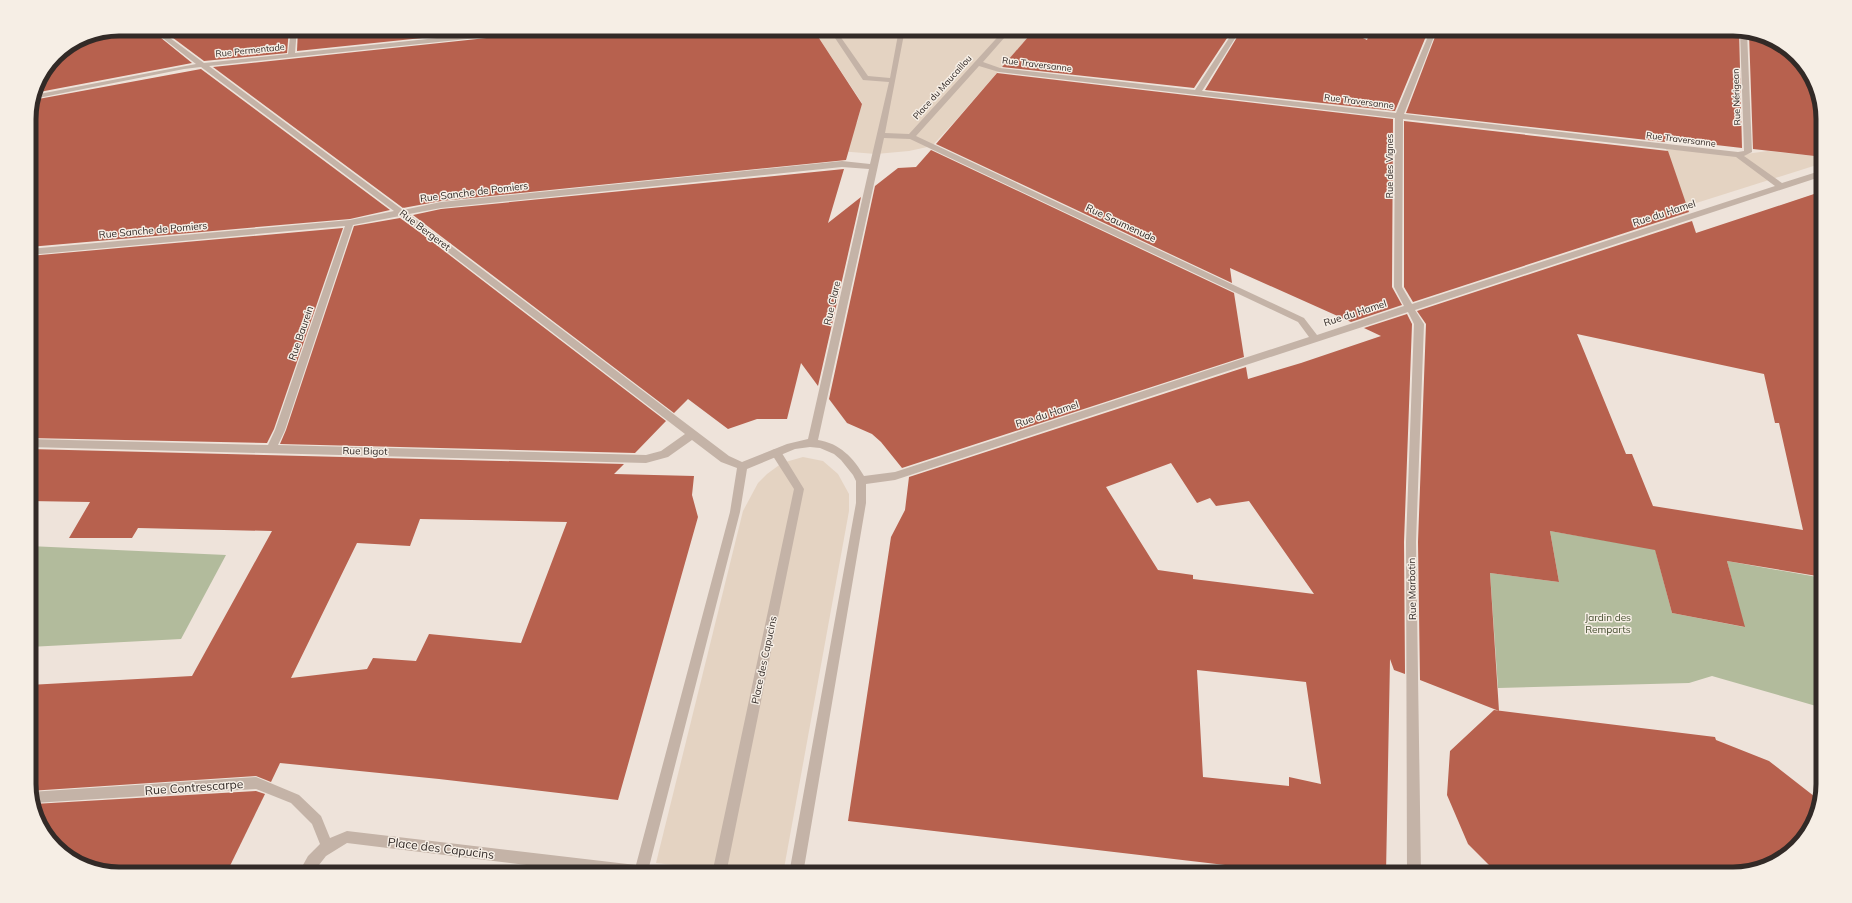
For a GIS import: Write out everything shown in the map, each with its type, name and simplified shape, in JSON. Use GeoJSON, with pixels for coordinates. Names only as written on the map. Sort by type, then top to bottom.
{"type":"FeatureCollection","features":[{"type":"Feature","properties":{"kind":"street","name":"Rue Bergeret"},"geometry":{"type":"LineString","coordinates":[[164,36],[694,434]]}},
{"type":"Feature","properties":{"kind":"street"},"geometry":{"type":"LineString","coordinates":[[291,55],[293,36]]}},
{"type":"Feature","properties":{"kind":"street","name":"Rue Permentade"},"geometry":{"type":"LineString","coordinates":[[39,97],[203,64],[475,36]]}},
{"type":"Feature","properties":{"kind":"street"},"geometry":{"type":"LineString","coordinates":[[837,36],[866,78],[893,80]]}},
{"type":"Feature","properties":{"kind":"street"},"geometry":{"type":"LineString","coordinates":[[874,167],[893,80],[901,36]]}},
{"type":"Feature","properties":{"kind":"street","name":"Place du Maucaillou"},"geometry":{"type":"LineString","coordinates":[[911,137],[1003,36]]}},
{"type":"Feature","properties":{"kind":"street"},"geometry":{"type":"LineString","coordinates":[[1198,93],[1234,36]]}},
{"type":"Feature","properties":{"kind":"street","name":"Rue des Vignes"},"geometry":{"type":"LineString","coordinates":[[1409,307],[1398,287],[1399,116],[1431,36]]}},
{"type":"Feature","properties":{"kind":"street","name":"Rue Nérigean"},"geometry":{"type":"LineString","coordinates":[[1738,156],[1748,152],[1743,37]]}},
{"type":"Feature","properties":{"kind":"street","name":"Rue Traversanne"},"geometry":{"type":"LineString","coordinates":[[978,63],[999,70],[1738,156]]}},
{"type":"Feature","properties":{"kind":"street"},"geometry":{"type":"LineString","coordinates":[[880,135],[911,137]]}},
{"type":"Feature","properties":{"kind":"street","name":"Rue Saumenude"},"geometry":{"type":"LineString","coordinates":[[911,137],[1301,320],[1315,338]]}},
{"type":"Feature","properties":{"kind":"street"},"geometry":{"type":"LineString","coordinates":[[1738,156],[1782,187]]}},
{"type":"Feature","properties":{"kind":"street","name":"Rue Sanche de Pomiers"},"geometry":{"type":"LineString","coordinates":[[36,251],[350,223],[441,205],[842,164],[874,167]]}},
{"type":"Feature","properties":{"kind":"street","name":"Rue Clare"},"geometry":{"type":"LineString","coordinates":[[812,443],[874,167]]}},
{"type":"Feature","properties":{"kind":"street","name":"Rue du Hamel"},"geometry":{"type":"LineString","coordinates":[[861,481],[895,476],[1816,175]]}},
{"type":"Feature","properties":{"kind":"street","name":"Rue Baurein"},"geometry":{"type":"LineString","coordinates":[[271,449],[280,430],[350,223]]}},
{"type":"Feature","properties":{"kind":"street","name":"Rue Marbotin"},"geometry":{"type":"LineString","coordinates":[[1409,307],[1419,324],[1411,542],[1414,867]]}},
{"type":"Feature","properties":{"kind":"street"},"geometry":{"type":"LineString","coordinates":[[694,434],[725,459],[742,466],[762,460],[800,444],[812,443],[823,445],[838,451],[855,467],[861,481],[862,503],[797,867]]}},
{"type":"Feature","properties":{"kind":"street","name":"Rue Bigot"},"geometry":{"type":"LineString","coordinates":[[36,443],[646,459],[664,454],[694,434]]}},
{"type":"Feature","properties":{"kind":"street","name":"Place des Capucins"},"geometry":{"type":"LineString","coordinates":[[720,867],[799,489],[776,453]]}},
{"type":"Feature","properties":{"kind":"street"},"geometry":{"type":"LineString","coordinates":[[642,867],[735,512],[742,466]]}},
{"type":"Feature","properties":{"kind":"street","name":"Rue Contrescarpe"},"geometry":{"type":"LineString","coordinates":[[37,797],[256,783],[295,798],[317,820],[327,846]]}},
{"type":"Feature","properties":{"kind":"street","name":"Place des Capucins"},"geometry":{"type":"LineString","coordinates":[[308,867],[311,861],[327,846],[347,837],[599,867]]}},
{"type":"Feature","properties":{"kind":"green space","name":"Jardin des Remparts"},"geometry":{"type":"Polygon","coordinates":[[[1550,531],[1655,549],[1672,613],[1744,627],[1727,561],[1816,577],[1816,706],[1712,676],[1689,683],[1498,688],[1490,573],[1559,582],[1550,531]]]}},
{"type":"Feature","properties":{"kind":"green space"},"geometry":{"type":"Polygon","coordinates":[[[36,546],[226,555],[181,639],[36,647],[36,546]]]}},
{"type":"Feature","properties":{"kind":"shaded area"},"geometry":{"type":"Polygon","coordinates":[[[818,36],[1029,36],[932,146],[909,151],[876,154],[839,151],[845,124],[857,123],[862,103],[818,36]]]}},
{"type":"Feature","properties":{"kind":"shaded area"},"geometry":{"type":"Polygon","coordinates":[[[1666,149],[1738,155],[1768,151],[1816,156],[1816,165],[1690,205],[1684,203],[1666,149]]]}},
{"type":"Feature","properties":{"kind":"shaded area"},"geometry":{"type":"Polygon","coordinates":[[[803,457],[823,461],[838,474],[849,494],[849,511],[784,867],[691,867],[656,863],[743,511],[758,483],[782,463],[803,457]]]}},
{"type":"Feature","properties":{"kind":"shaded area"},"geometry":{"type":"Polygon","coordinates":[[[417,865],[432,867],[397,867],[417,865]]]}},
{"type":"Feature","properties":{"kind":"building"},"geometry":{"type":"Polygon","coordinates":[[[119,36],[159,36],[192,63],[40,92],[50,73],[60,60],[78,47],[92,40],[119,36]]]}},
{"type":"Feature","properties":{"kind":"building"},"geometry":{"type":"Polygon","coordinates":[[[170,36],[288,36],[287,53],[204,61],[170,36]]]}},
{"type":"Feature","properties":{"kind":"building"},"geometry":{"type":"Polygon","coordinates":[[[298,36],[442,36],[297,51],[298,36]]]}},
{"type":"Feature","properties":{"kind":"building"},"geometry":{"type":"Polygon","coordinates":[[[505,36],[818,36],[862,104],[846,160],[441,201],[403,208],[213,67],[505,36]]]}},
{"type":"Feature","properties":{"kind":"building"},"geometry":{"type":"Polygon","coordinates":[[[1029,36],[1228,36],[1194,88],[1002,67],[1029,36]]]}},
{"type":"Feature","properties":{"kind":"building"},"geometry":{"type":"Polygon","coordinates":[[[1238,36],[1359,36],[1367,40],[1368,36],[1426,36],[1395,111],[1205,90],[1238,36]]]}},
{"type":"Feature","properties":{"kind":"building"},"geometry":{"type":"Polygon","coordinates":[[[1435,36],[1739,36],[1742,148],[1664,139],[1665,142],[1406,113],[1435,36]]]}},
{"type":"Feature","properties":{"kind":"building"},"geometry":{"type":"Polygon","coordinates":[[[1749,38],[1760,40],[1779,50],[1795,64],[1802,73],[1812,92],[1816,116],[1816,156],[1753,149],[1749,38]]]}},
{"type":"Feature","properties":{"kind":"building"},"geometry":{"type":"Polygon","coordinates":[[[201,69],[390,210],[350,219],[36,246],[36,114],[39,99],[201,69]]]}},
{"type":"Feature","properties":{"kind":"building"},"geometry":{"type":"Polygon","coordinates":[[[997,73],[1393,119],[1392,287],[1402,305],[1351,322],[1230,268],[1232,283],[936,144],[997,73]]]}},
{"type":"Feature","properties":{"kind":"building"},"geometry":{"type":"Polygon","coordinates":[[[1404,121],[1668,151],[1689,212],[1413,302],[1404,287],[1404,121]]]}},
{"type":"Feature","properties":{"kind":"building"},"geometry":{"type":"Polygon","coordinates":[[[931,150],[1234,293],[1244,357],[902,468],[881,442],[872,434],[847,423],[829,399],[875,186],[898,168],[916,167],[931,150]]]}},
{"type":"Feature","properties":{"kind":"building"},"geometry":{"type":"Polygon","coordinates":[[[844,169],[828,223],[861,197],[818,386],[801,363],[787,419],[757,419],[728,429],[688,399],[674,413],[413,215],[441,209],[844,169]]]}},
{"type":"Feature","properties":{"kind":"building"},"geometry":{"type":"Polygon","coordinates":[[[1816,193],[1816,576],[1727,561],[1745,627],[1672,613],[1655,550],[1550,531],[1559,582],[1490,573],[1499,711],[1420,680],[1418,542],[1426,324],[1417,311],[1692,221],[1696,233],[1816,193]],[[1577,334],[1626,454],[1632,454],[1653,506],[1803,530],[1779,423],[1775,423],[1764,374],[1577,334]]]}},
{"type":"Feature","properties":{"kind":"building"},"geometry":{"type":"Polygon","coordinates":[[[400,218],[666,421],[635,453],[280,444],[354,226],[400,218]]]}},
{"type":"Feature","properties":{"kind":"building"},"geometry":{"type":"Polygon","coordinates":[[[343,228],[274,429],[267,443],[36,438],[36,255],[343,228]]]}},
{"type":"Feature","properties":{"kind":"building"},"geometry":{"type":"Polygon","coordinates":[[[1407,314],[1412,324],[1404,542],[1405,674],[1394,670],[1390,659],[1386,867],[1242,867],[848,821],[891,537],[905,510],[909,477],[1246,367],[1248,379],[1381,336],[1364,328],[1407,314]],[[1171,463],[1106,487],[1158,570],[1193,575],[1193,579],[1314,594],[1249,501],[1216,506],[1210,498],[1197,503],[1171,463]],[[1197,670],[1203,777],[1289,786],[1289,777],[1321,784],[1306,682],[1197,670]]]}},
{"type":"Feature","properties":{"kind":"building"},"geometry":{"type":"Polygon","coordinates":[[[36,449],[624,464],[614,474],[694,476],[692,495],[698,517],[618,800],[439,779],[280,763],[271,782],[256,776],[36,791],[36,685],[192,676],[272,531],[138,528],[132,538],[69,538],[90,502],[36,501],[36,449]],[[420,519],[410,546],[357,543],[291,678],[367,669],[373,658],[416,661],[429,634],[521,643],[567,522],[420,519]]]}},
{"type":"Feature","properties":{"kind":"building"},"geometry":{"type":"Polygon","coordinates":[[[1494,710],[1715,737],[1716,740],[1769,761],[1815,797],[1812,811],[1802,830],[1795,839],[1779,853],[1760,863],[1733,867],[1491,867],[1468,844],[1447,795],[1450,751],[1494,710]]]}},
{"type":"Feature","properties":{"kind":"building"},"geometry":{"type":"Polygon","coordinates":[[[256,791],[265,794],[229,867],[119,867],[92,863],[73,853],[57,839],[45,821],[40,811],[39,804],[256,791]]]}}]}
